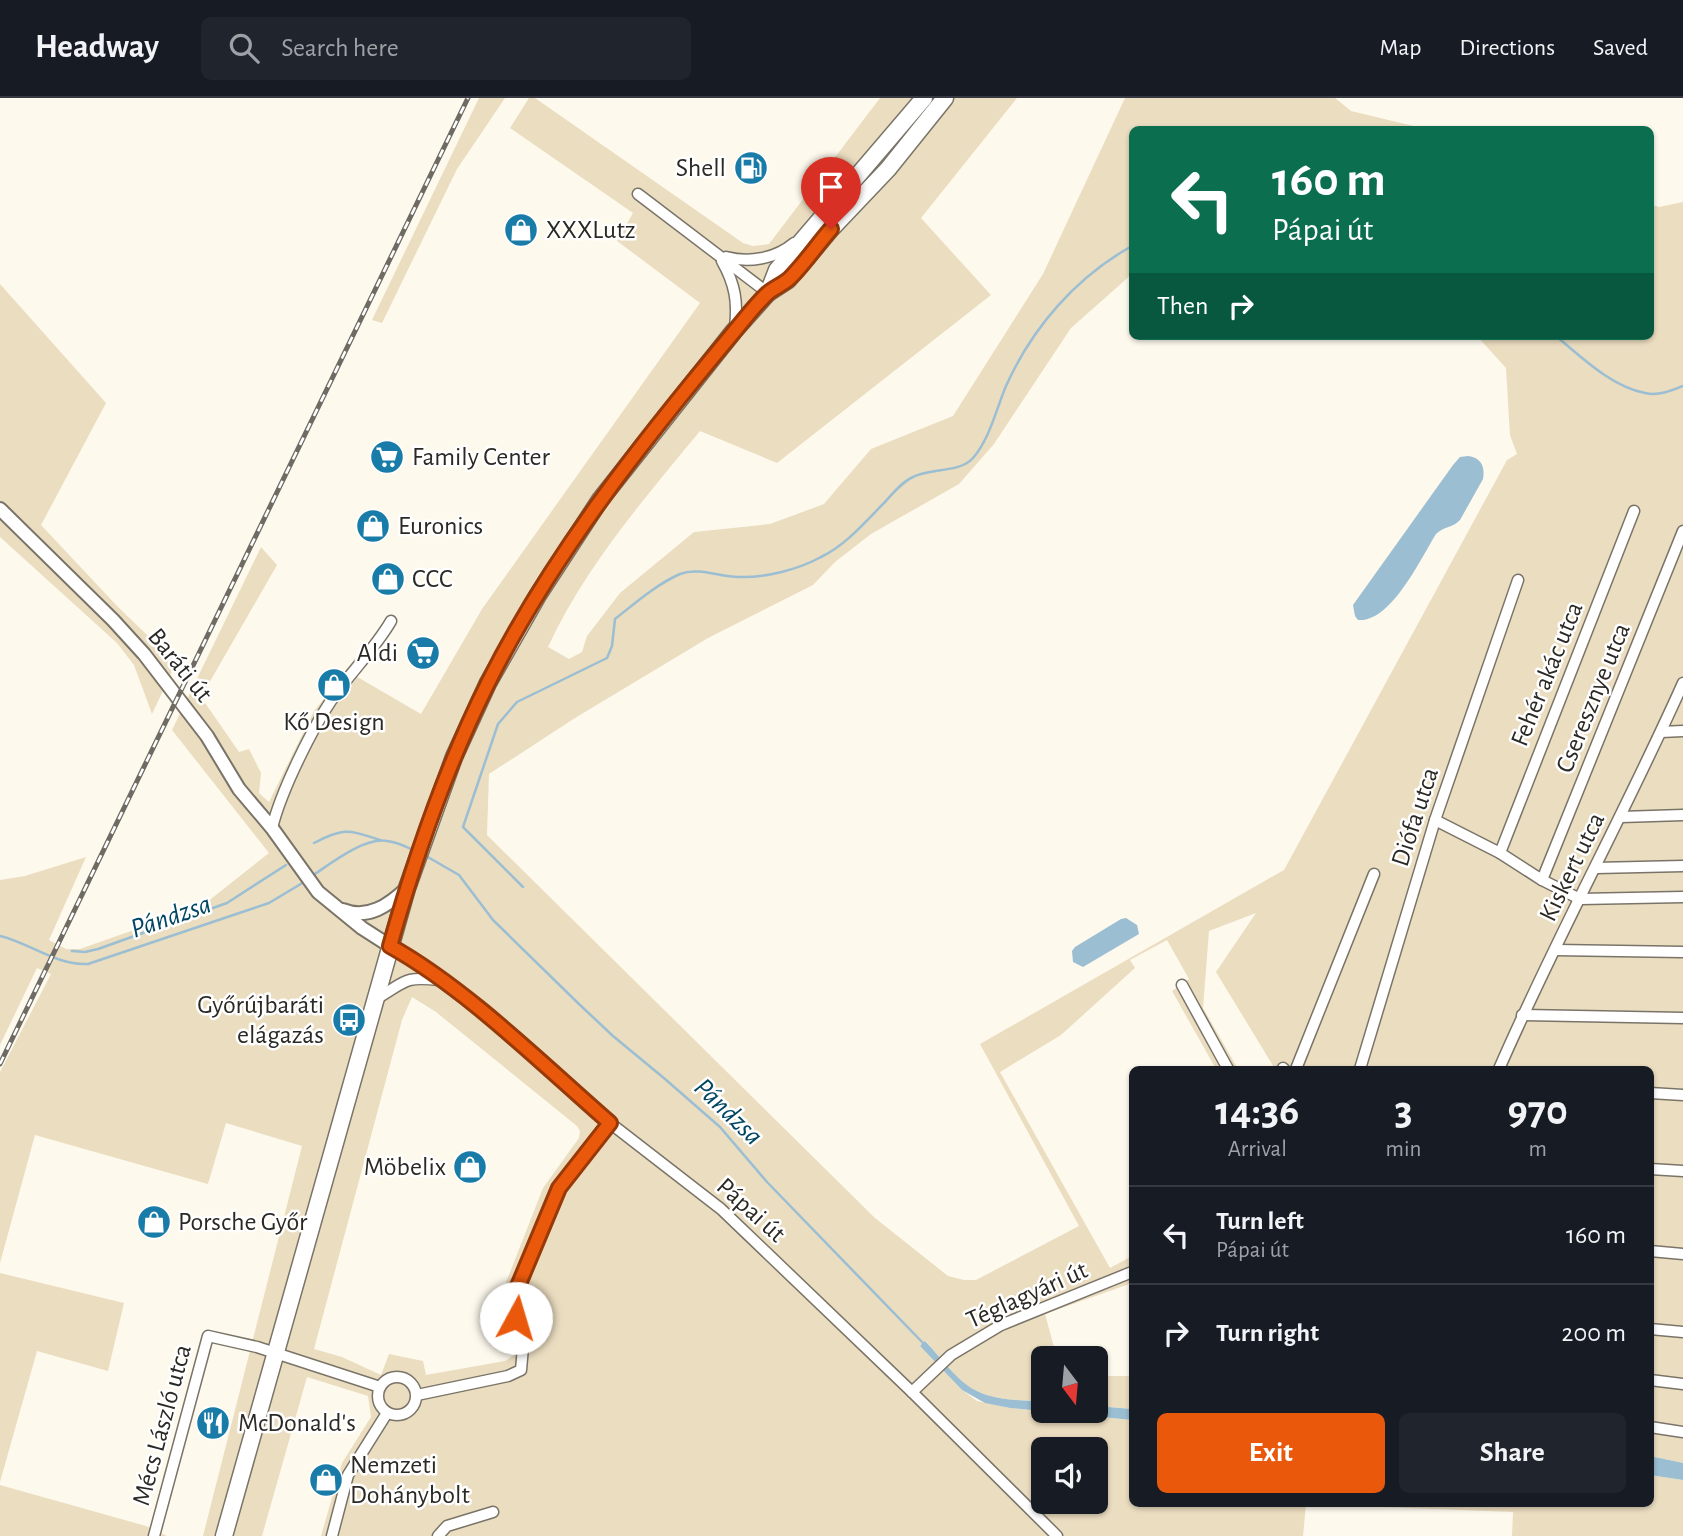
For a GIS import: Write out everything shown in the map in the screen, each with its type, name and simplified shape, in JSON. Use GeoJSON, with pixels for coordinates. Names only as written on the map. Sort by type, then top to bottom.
{"type":"FeatureCollection","features":[{"type":"Feature","properties":{"kind":"main road"},"geometry":{"type":"LineString","coordinates":[[768,293],[777,270],[924,98]]}},
{"type":"Feature","properties":{"kind":"main road"},"geometry":{"type":"LineString","coordinates":[[224,1536],[408,884],[454,757],[482,696],[538,595],[600,500],[734,331],[768,293],[788,280],[831,229],[888,169],[945,98]]}},
{"type":"Feature","properties":{"kind":"street"},"geometry":{"type":"LineString","coordinates":[[638,194],[768,293]]}},
{"type":"Feature","properties":{"kind":"street"},"geometry":{"type":"LineString","coordinates":[[719,255],[741,261],[768,257],[789,247],[818,222]]}},
{"type":"Feature","properties":{"kind":"street"},"geometry":{"type":"LineString","coordinates":[[719,255],[735,286],[737,306],[734,331]]}},
{"type":"Feature","properties":{"kind":"street","name":"Baráti út"},"geometry":{"type":"LineString","coordinates":[[0,509],[144,654],[207,736],[239,789],[272,828],[318,892],[330,904],[390,946]]}},
{"type":"Feature","properties":{"kind":"street","name":"Fehér akác utca"},"geometry":{"type":"LineString","coordinates":[[1500,853],[1634,511]]}},
{"type":"Feature","properties":{"kind":"street","name":"Cseresznye utca"},"geometry":{"type":"LineString","coordinates":[[1542,880],[1683,531]]}},
{"type":"Feature","properties":{"kind":"street","name":"Diófa utca"},"geometry":{"type":"LineString","coordinates":[[1361,1066],[1435,820],[1518,580]]}},
{"type":"Feature","properties":{"kind":"street"},"geometry":{"type":"LineString","coordinates":[[272,828],[275,813],[310,738],[334,696],[391,621]]}},
{"type":"Feature","properties":{"kind":"street","name":"Kiskert utca"},"geometry":{"type":"LineString","coordinates":[[1500,1066],[1522,1015],[1621,817],[1683,683]]}},
{"type":"Feature","properties":{"kind":"street"},"geometry":{"type":"LineString","coordinates":[[1661,732],[1683,731]]}},
{"type":"Feature","properties":{"kind":"street"},"geometry":{"type":"LineString","coordinates":[[1621,817],[1683,815]]}},
{"type":"Feature","properties":{"kind":"street"},"geometry":{"type":"LineString","coordinates":[[1435,820],[1500,853],[1542,880],[1580,899],[1683,897]]}},
{"type":"Feature","properties":{"kind":"street"},"geometry":{"type":"LineString","coordinates":[[1596,868],[1683,866]]}},
{"type":"Feature","properties":{"kind":"street"},"geometry":{"type":"LineString","coordinates":[[1297,1066],[1374,874]]}},
{"type":"Feature","properties":{"kind":"street"},"geometry":{"type":"LineString","coordinates":[[330,904],[358,914],[370,912],[390,903],[408,884]]}},
{"type":"Feature","properties":{"kind":"street","name":"Pápai út"},"geometry":{"type":"LineString","coordinates":[[390,946],[442,981],[610,1123],[721,1209],[1057,1536]]}},
{"type":"Feature","properties":{"kind":"street"},"geometry":{"type":"LineString","coordinates":[[1555,950],[1683,952]]}},
{"type":"Feature","properties":{"kind":"street"},"geometry":{"type":"LineString","coordinates":[[376,999],[404,980],[414,978],[442,981]]}},
{"type":"Feature","properties":{"kind":"street"},"geometry":{"type":"LineString","coordinates":[[1182,985],[1226,1066]]}},
{"type":"Feature","properties":{"kind":"street"},"geometry":{"type":"LineString","coordinates":[[1522,1015],[1683,1018]]}},
{"type":"Feature","properties":{"kind":"street"},"geometry":{"type":"LineString","coordinates":[[1654,1093],[1683,1095]]}},
{"type":"Feature","properties":{"kind":"street"},"geometry":{"type":"LineString","coordinates":[[380,1387],[379,1401],[387,1413],[400,1416],[414,1407],[417,1395],[508,1376],[521,1370],[523,1347],[516,1318],[516,1291],[559,1188],[610,1123]]}},
{"type":"Feature","properties":{"kind":"street"},"geometry":{"type":"LineString","coordinates":[[1654,1169],[1683,1171]]}},
{"type":"Feature","properties":{"kind":"street"},"geometry":{"type":"LineString","coordinates":[[1654,1251],[1683,1254]]}},
{"type":"Feature","properties":{"kind":"street","name":"Téglagyári út"},"geometry":{"type":"LineString","coordinates":[[912,1392],[951,1355],[1001,1325],[1129,1273]]}},
{"type":"Feature","properties":{"kind":"street"},"geometry":{"type":"LineString","coordinates":[[1654,1329],[1683,1332]]}},
{"type":"Feature","properties":{"kind":"street","name":"Mécs László utca"},"geometry":{"type":"LineString","coordinates":[[154,1536],[208,1336],[277,1353],[380,1387],[390,1379],[403,1378],[413,1385],[417,1395]]}},
{"type":"Feature","properties":{"kind":"street"},"geometry":{"type":"LineString","coordinates":[[1654,1380],[1683,1384]]}},
{"type":"Feature","properties":{"kind":"street"},"geometry":{"type":"LineString","coordinates":[[332,1536],[348,1475],[387,1413]]}},
{"type":"Feature","properties":{"kind":"street"},"geometry":{"type":"LineString","coordinates":[[1654,1428],[1683,1432]]}},
{"type":"Feature","properties":{"kind":"street"},"geometry":{"type":"LineString","coordinates":[[438,1536],[447,1526],[493,1512]]}},
{"type":"Feature","properties":{"kind":"shaded area"},"geometry":{"type":"Polygon","coordinates":[[[479,98],[505,98],[457,169],[382,323],[372,320],[479,98]]]}},
{"type":"Feature","properties":{"kind":"shaded area"},"geometry":{"type":"Polygon","coordinates":[[[529,98],[535,98],[743,243],[753,246],[769,244],[880,98],[1017,98],[921,218],[991,295],[777,463],[700,431],[617,534],[579,589],[548,647],[569,659],[582,652],[587,636],[620,593],[694,532],[770,524],[824,504],[871,449],[953,416],[1043,274],[1125,98],[1335,98],[1351,111],[1414,126],[1129,126],[1129,277],[1071,328],[994,444],[959,484],[871,534],[835,562],[813,585],[708,638],[575,718],[489,774],[487,835],[875,1218],[948,1276],[976,1280],[1079,1226],[980,1044],[1284,870],[1507,460],[1517,454],[1510,435],[1506,368],[1481,340],[1654,340],[1654,205],[1659,207],[1683,202],[1683,1463],[1654,1457],[1654,1066],[1273,1066],[1216,972],[1256,913],[1209,931],[1203,1008],[1236,1066],[1214,1066],[1172,991],[1189,979],[1167,940],[1130,960],[1135,968],[1061,1035],[1000,1072],[1110,1268],[1129,1258],[1129,1284],[1045,1314],[1054,1346],[1031,1346],[1031,1401],[1001,1398],[977,1391],[956,1376],[926,1341],[920,1346],[962,1390],[977,1401],[1031,1410],[1031,1423],[1108,1423],[1108,1418],[1129,1420],[1129,1507],[1306,1507],[1303,1536],[321,1536],[342,1463],[371,1417],[368,1396],[307,1377],[262,1536],[203,1536],[302,1146],[226,1123],[208,1184],[35,1135],[0,1263],[0,1072],[51,974],[37,968],[0,1045],[0,880],[25,876],[86,857],[49,940],[66,949],[80,949],[202,906],[269,853],[172,730],[261,547],[277,565],[201,697],[239,752],[249,749],[261,773],[259,793],[269,802],[314,711],[347,671],[421,714],[482,609],[700,303],[617,241],[633,213],[510,128],[529,98]],[[412,997],[402,1020],[314,1349],[342,1357],[381,1375],[389,1354],[423,1361],[426,1375],[505,1361],[514,1355],[502,1309],[505,1285],[543,1188],[579,1138],[580,1131],[436,1012],[412,997]]]}},
{"type":"Feature","properties":{"kind":"shaded area"},"geometry":{"type":"Polygon","coordinates":[[[0,284],[106,403],[41,525],[118,607],[176,663],[152,714],[134,665],[117,643],[0,537],[0,284]]]}},
{"type":"Feature","properties":{"kind":"shaded area"},"geometry":{"type":"Polygon","coordinates":[[[0,1273],[124,1303],[108,1371],[37,1351],[0,1482],[0,1273]]]}},
{"type":"Feature","properties":{"kind":"shaded area"},"geometry":{"type":"Polygon","coordinates":[[[1108,1376],[1129,1376],[1129,1409],[1108,1407],[1108,1376]]]}},
{"type":"Feature","properties":{"kind":"shaded area"},"geometry":{"type":"Polygon","coordinates":[[[1654,1476],[1683,1480],[1683,1536],[1512,1536],[1513,1512],[1384,1507],[1654,1507],[1654,1476]]]}},
{"type":"Feature","properties":{"kind":"shaded area"},"geometry":{"type":"Polygon","coordinates":[[[0,1485],[146,1526],[167,1536],[0,1536],[0,1485]]]}},
{"type":"Feature","properties":{"kind":"water"},"geometry":{"type":"Polygon","coordinates":[[[1468,456],[1482,464],[1483,479],[1460,520],[1436,534],[1404,587],[1382,611],[1370,618],[1358,620],[1353,605],[1453,465],[1460,457],[1468,456]]]}},
{"type":"Feature","properties":{"kind":"water"},"geometry":{"type":"Polygon","coordinates":[[[1126,918],[1137,925],[1139,934],[1083,967],[1073,962],[1072,951],[1075,947],[1126,918]]]}},
{"type":"Feature","properties":{"kind":"water"},"geometry":{"type":"Polygon","coordinates":[[[925,1341],[969,1387],[993,1397],[1031,1400],[1031,1410],[985,1403],[962,1390],[920,1346],[925,1341]]]}},
{"type":"Feature","properties":{"kind":"water"},"geometry":{"type":"Polygon","coordinates":[[[1108,1407],[1129,1409],[1129,1420],[1108,1418],[1108,1407]]]}},
{"type":"Feature","properties":{"kind":"water"},"geometry":{"type":"Polygon","coordinates":[[[1654,1457],[1683,1463],[1683,1480],[1654,1476],[1654,1457]]]}},
{"type":"Feature","properties":{"kind":"waterway"},"geometry":{"type":"LineString","coordinates":[[523,887],[463,827],[498,724],[517,702],[607,658],[612,646],[615,619],[671,578],[687,572],[731,577],[759,576],[802,566],[830,552],[847,539],[909,479],[967,463],[984,442],[1006,386],[1043,324],[1092,273],[1129,248]]}},
{"type":"Feature","properties":{"kind":"waterway"},"geometry":{"type":"LineString","coordinates":[[1561,340],[1609,378],[1633,390],[1655,394],[1683,386]]}},
{"type":"Feature","properties":{"kind":"waterway","name":"Pándzsa"},"geometry":{"type":"LineString","coordinates":[[314,843],[340,832],[361,834],[380,840]]}},
{"type":"Feature","properties":{"kind":"waterway","name":"Pándzsa"},"geometry":{"type":"LineString","coordinates":[[312,876],[348,852],[368,843],[390,842],[413,850]]}},
{"type":"Feature","properties":{"kind":"waterway","name":"Pándzsa"},"geometry":{"type":"LineString","coordinates":[[426,856],[459,875],[493,920],[580,1005],[720,1127],[767,1182],[924,1344]]}},
{"type":"Feature","properties":{"kind":"waterway","name":"Pándzsa"},"geometry":{"type":"LineString","coordinates":[[72,951],[98,949],[227,903],[286,865]]}},
{"type":"Feature","properties":{"kind":"waterway","name":"Pándzsa"},"geometry":{"type":"LineString","coordinates":[[0,936],[54,958],[88,964],[269,903],[304,882]]}},
{"type":"Feature","properties":{"kind":"railway"},"geometry":{"type":"LineString","coordinates":[[0,1064],[468,98]]}},
{"type":"Feature","properties":{"kind":"place","name":"Shell"},"geometry":{"type":"Point","coordinates":[751,168]}},
{"type":"Feature","properties":{"kind":"place","name":"XXXLutz"},"geometry":{"type":"Point","coordinates":[521,230]}},
{"type":"Feature","properties":{"kind":"place","name":"Family Center"},"geometry":{"type":"Point","coordinates":[387,457]}},
{"type":"Feature","properties":{"kind":"place","name":"Euronics"},"geometry":{"type":"Point","coordinates":[373,526]}},
{"type":"Feature","properties":{"kind":"place","name":"CCC"},"geometry":{"type":"Point","coordinates":[388,579]}},
{"type":"Feature","properties":{"kind":"place","name":"Aldi"},"geometry":{"type":"Point","coordinates":[423,653]}},
{"type":"Feature","properties":{"kind":"place","name":"Kő Design"},"geometry":{"type":"Point","coordinates":[334,685]}},
{"type":"Feature","properties":{"kind":"place","name":"Győrújbaráti elágazás"},"geometry":{"type":"Point","coordinates":[349,1020]}},
{"type":"Feature","properties":{"kind":"place","name":"Möbelix"},"geometry":{"type":"Point","coordinates":[470,1167]}},
{"type":"Feature","properties":{"kind":"place","name":"Porsche Győr"},"geometry":{"type":"Point","coordinates":[154,1222]}},
{"type":"Feature","properties":{"kind":"place","name":"McDonald's"},"geometry":{"type":"Point","coordinates":[213,1423]}},
{"type":"Feature","properties":{"kind":"place","name":"Nemzeti Dohánybolt"},"geometry":{"type":"Point","coordinates":[326,1480]}},
{"type":"Feature","properties":{"kind":"route"},"geometry":{"type":"LineString","coordinates":[[516,1318],[516,1291],[559,1188],[610,1123],[478,1009],[390,946],[395,927],[425,833],[454,757],[488,683],[538,595],[600,500],[734,331],[768,293],[788,280],[831,229]]}}]}
